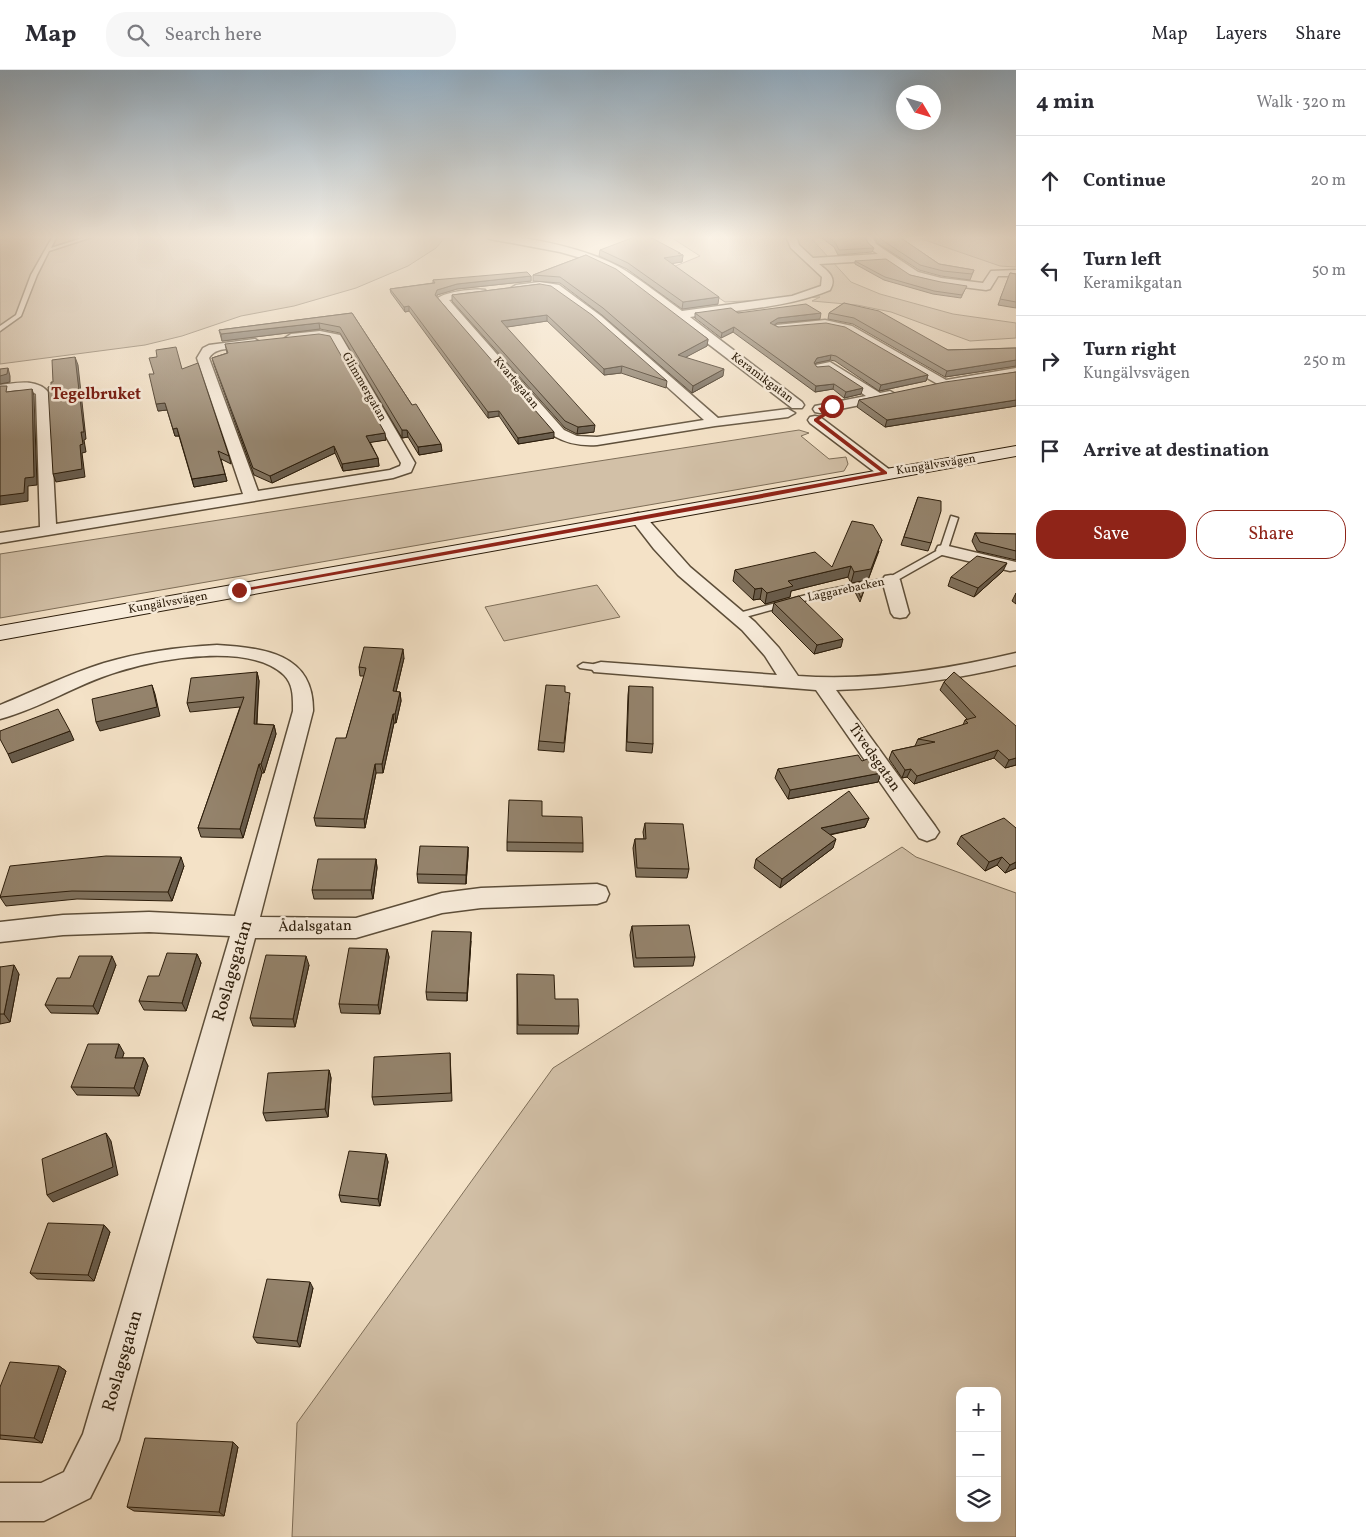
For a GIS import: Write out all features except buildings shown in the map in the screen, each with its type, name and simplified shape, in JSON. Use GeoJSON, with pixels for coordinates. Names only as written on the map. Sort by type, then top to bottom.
{"type":"FeatureCollection","features":[{"type":"Feature","properties":{"kind":"main road","name":"Kungälvsvägen"},"geometry":{"type":"LineString","coordinates":[[0,633],[1016,451]]}},
{"type":"Feature","properties":{"kind":"street","name":"Kvartsgatan"},"geometry":{"type":"LineString","coordinates":[[447,304],[559,433],[568,439],[584,442],[597,441],[715,422],[804,414],[903,392]]}},
{"type":"Feature","properties":{"kind":"street","name":"Kvartsgatan"},"geometry":{"type":"LineString","coordinates":[[579,304],[597,318],[715,422]]}},
{"type":"Feature","properties":{"kind":"street","name":"Keramikgatan"},"geometry":{"type":"LineString","coordinates":[[667,304],[804,414],[886,473]]}},
{"type":"Feature","properties":{"kind":"street"},"geometry":{"type":"LineString","coordinates":[[680,314],[751,304]]}},
{"type":"Feature","properties":{"kind":"street"},"geometry":{"type":"LineString","coordinates":[[777,328],[825,323],[848,328],[943,383]]}},
{"type":"Feature","properties":{"kind":"street","name":"Glimmergatan"},"geometry":{"type":"LineString","coordinates":[[0,538],[48,530],[252,497],[393,474],[406,469],[408,463],[336,338],[320,335],[213,348],[206,351],[203,358],[252,497]]}},
{"type":"Feature","properties":{"kind":"street"},"geometry":{"type":"LineString","coordinates":[[820,368],[830,366],[877,397]]}},
{"type":"Feature","properties":{"kind":"street"},"geometry":{"type":"LineString","coordinates":[[921,388],[1016,372]]}},
{"type":"Feature","properties":{"kind":"street"},"geometry":{"type":"LineString","coordinates":[[0,389],[28,386],[36,387],[42,393],[48,530]]}},
{"type":"Feature","properties":{"kind":"street"},"geometry":{"type":"LineString","coordinates":[[638,518],[655,541],[685,572],[738,616],[780,662],[791,681]]}},
{"type":"Feature","properties":{"kind":"street"},"geometry":{"type":"LineString","coordinates":[[944,550],[1010,566]]}},
{"type":"Feature","properties":{"kind":"street"},"geometry":{"type":"LineString","coordinates":[[891,580],[900,613]]}},
{"type":"Feature","properties":{"kind":"street","name":"Roslagsgatan"},"geometry":{"type":"LineString","coordinates":[[0,712],[111,668],[160,656],[199,651],[235,650],[264,656],[283,664],[298,680],[304,693],[302,711],[245,928],[100,1440],[77,1485],[44,1502],[0,1502]]}},
{"type":"Feature","properties":{"kind":"street"},"geometry":{"type":"LineString","coordinates":[[592,667],[822,684],[899,681],[937,676],[1016,659]]}},
{"type":"Feature","properties":{"kind":"street","name":"Tivedsgatan"},"geometry":{"type":"LineString","coordinates":[[822,684],[926,832]]}},
{"type":"Feature","properties":{"kind":"street","name":"Ådalsgatan"},"geometry":{"type":"LineString","coordinates":[[0,932],[63,925],[149,922],[245,928],[356,928],[442,903],[481,898],[597,894]]}},
{"type":"Feature","properties":{"kind":"lane"},"geometry":{"type":"LineString","coordinates":[[0,329],[18,316],[23,304]]}},
{"type":"Feature","properties":{"kind":"lane"},"geometry":{"type":"LineString","coordinates":[[944,550],[954,518]]}},
{"type":"Feature","properties":{"kind":"lane","name":"Laggarebacken"},"geometry":{"type":"LineString","coordinates":[[738,616],[821,594],[891,580],[944,550]]}},
{"type":"Feature","properties":{"kind":"shaded area"},"geometry":{"type":"Polygon","coordinates":[[[0,304],[299,304],[241,316],[182,336],[145,345],[0,364],[0,304]]]}},
{"type":"Feature","properties":{"kind":"shaded area"},"geometry":{"type":"Polygon","coordinates":[[[851,304],[918,304],[953,314],[1016,323],[1016,338],[970,341],[891,312],[851,304]]]}},
{"type":"Feature","properties":{"kind":"shaded area"},"geometry":{"type":"Polygon","coordinates":[[[799,430],[809,433],[801,436],[829,459],[846,457],[848,464],[844,471],[0,618],[0,554],[799,430]]]}},
{"type":"Feature","properties":{"kind":"shaded area"},"geometry":{"type":"Polygon","coordinates":[[[597,585],[620,617],[504,641],[485,607],[597,585]]]}},
{"type":"Feature","properties":{"kind":"shaded area"},"geometry":{"type":"Polygon","coordinates":[[[902,847],[916,857],[1016,893],[1016,1537],[292,1537],[297,1423],[553,1068],[902,847]]]}},
{"type":"Feature","properties":{"kind":"district","name":"Tegelbruket"},"geometry":{"type":"Point","coordinates":[96,395]}},
{"type":"Feature","properties":{"kind":"route"},"geometry":{"type":"LineString","coordinates":[[239,590],[752,499],[886,473],[815,420],[825,415],[820,409],[832,406]]}}]}
